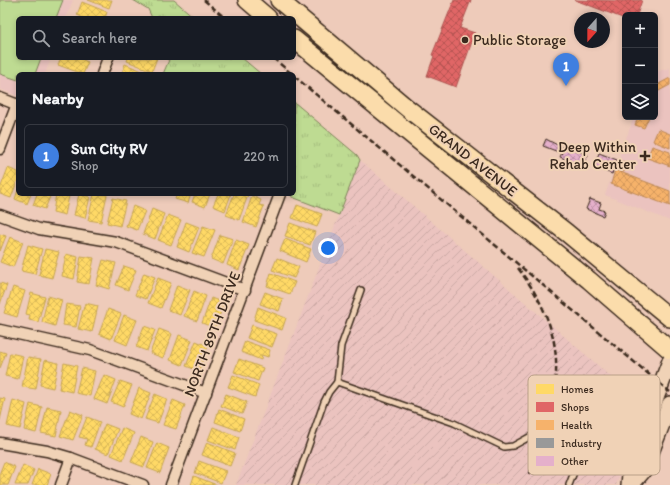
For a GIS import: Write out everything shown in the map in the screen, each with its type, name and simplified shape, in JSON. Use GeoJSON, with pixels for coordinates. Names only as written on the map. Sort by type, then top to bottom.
{"type":"FeatureCollection","features":[{"type":"Feature","properties":{"kind":"highway"},"geometry":{"type":"LineString","coordinates":[[247,0],[266,16]]}},
{"type":"Feature","properties":{"kind":"highway"},"geometry":{"type":"LineString","coordinates":[[269,16],[280,1]]}},
{"type":"Feature","properties":{"kind":"highway","name":"GRAND AVENUE"},"geometry":{"type":"LineString","coordinates":[[280,1],[407,108],[602,262],[670,318]]}},
{"type":"Feature","properties":{"kind":"highway","name":"GRAND AVENUE"},"geometry":{"type":"LineString","coordinates":[[296,42],[583,276],[670,350]]}},
{"type":"Feature","properties":{"kind":"highway"},"geometry":{"type":"LineString","coordinates":[[395,123],[407,108]]}},
{"type":"Feature","properties":{"kind":"main road"},"geometry":{"type":"LineString","coordinates":[[660,387],[670,361]]}},
{"type":"Feature","properties":{"kind":"main road"},"geometry":{"type":"LineString","coordinates":[[660,429],[670,404]]}},
{"type":"Feature","properties":{"kind":"main road"},"geometry":{"type":"LineString","coordinates":[[630,475],[630,485]]}},
{"type":"Feature","properties":{"kind":"main road"},"geometry":{"type":"LineString","coordinates":[[630,485],[639,475]]}},
{"type":"Feature","properties":{"kind":"street"},"geometry":{"type":"LineString","coordinates":[[103,72],[107,60]]}},
{"type":"Feature","properties":{"kind":"street"},"geometry":{"type":"LineString","coordinates":[[0,98],[16,105]]}},
{"type":"Feature","properties":{"kind":"street"},"geometry":{"type":"LineString","coordinates":[[0,149],[16,108]]}},
{"type":"Feature","properties":{"kind":"street","name":"NORTH 89TH DRIVE"},"geometry":{"type":"LineString","coordinates":[[171,485],[279,196]]}},
{"type":"Feature","properties":{"kind":"street"},"geometry":{"type":"LineString","coordinates":[[0,215],[39,229],[116,242],[245,290]]}},
{"type":"Feature","properties":{"kind":"street"},"geometry":{"type":"LineString","coordinates":[[0,330],[90,350],[206,393]]}},
{"type":"Feature","properties":{"kind":"street"},"geometry":{"type":"LineString","coordinates":[[0,443],[48,451],[143,485]]}},
{"type":"Feature","properties":{"kind":"street"},"geometry":{"type":"LineString","coordinates":[[61,485],[71,458]]}},
{"type":"Feature","properties":{"kind":"lane"},"geometry":{"type":"LineString","coordinates":[[295,485],[324,402],[329,392],[337,382],[341,346],[361,290]]}},
{"type":"Feature","properties":{"kind":"lane"},"geometry":{"type":"LineString","coordinates":[[337,382],[454,423],[504,446],[513,446],[528,438]]}},
{"type":"Feature","properties":{"kind":"lane"},"geometry":{"type":"LineString","coordinates":[[569,485],[573,475]]}},
{"type":"Feature","properties":{"kind":"shaded area"},"geometry":{"type":"Polygon","coordinates":[[[0,0],[73,0],[67,16],[16,16],[16,60],[50,60],[46,72],[16,72],[16,95],[0,89],[0,0]]]}},
{"type":"Feature","properties":{"kind":"shaded area","name":"Deep Within Rehab Center"},"geometry":{"type":"Polygon","coordinates":[[[670,68],[670,221],[605,195],[633,120],[658,120],[658,71],[670,68]]]}},
{"type":"Feature","properties":{"kind":"shaded area"},"geometry":{"type":"Polygon","coordinates":[[[360,160],[609,375],[528,375],[528,475],[620,475],[616,485],[236,485],[360,160]]]}},
{"type":"Feature","properties":{"kind":"green space"},"geometry":{"type":"Polygon","coordinates":[[[0,0],[63,0],[57,16],[16,16],[16,60],[40,60],[36,72],[16,72],[16,79],[0,74],[0,0]]]}},
{"type":"Feature","properties":{"kind":"green space"},"geometry":{"type":"Polygon","coordinates":[[[133,0],[174,0],[193,16],[151,16],[148,9],[133,0]]]}},
{"type":"Feature","properties":{"kind":"green space"},"geometry":{"type":"Polygon","coordinates":[[[169,60],[244,60],[259,72],[164,72],[169,60]]]}},
{"type":"Feature","properties":{"kind":"green space"},"geometry":{"type":"Polygon","coordinates":[[[296,104],[357,155],[360,160],[339,215],[291,196],[296,196],[296,104]]]}},
{"type":"Feature","properties":{"kind":"building: Homes"},"geometry":{"type":"Polygon","coordinates":[[[88,0],[112,0],[109,8],[88,0]]]}},
{"type":"Feature","properties":{"kind":"building: Homes"},"geometry":{"type":"Polygon","coordinates":[[[82,2],[107,12],[106,16],[77,15],[82,2]]]}},
{"type":"Feature","properties":{"kind":"building: Homes"},"geometry":{"type":"Polygon","coordinates":[[[60,60],[84,60],[88,62],[84,72],[77,72],[58,65],[60,60]]]}},
{"type":"Feature","properties":{"kind":"building: Homes"},"geometry":{"type":"Polygon","coordinates":[[[127,60],[156,60],[152,71],[127,60]]]}},
{"type":"Feature","properties":{"kind":"building: Homes"},"geometry":{"type":"Polygon","coordinates":[[[125,64],[145,72],[122,72],[125,64]]]}},
{"type":"Feature","properties":{"kind":"building: Homes"},"geometry":{"type":"Polygon","coordinates":[[[8,168],[16,171],[16,184],[11,198],[0,194],[0,189],[8,168]]]}},
{"type":"Feature","properties":{"kind":"building: Homes"},"geometry":{"type":"Polygon","coordinates":[[[16,196],[30,196],[27,204],[15,199],[16,196]]]}},
{"type":"Feature","properties":{"kind":"building: Homes"},"geometry":{"type":"Polygon","coordinates":[[[36,196],[50,196],[45,209],[33,205],[36,196]]]}},
{"type":"Feature","properties":{"kind":"building: Homes"},"geometry":{"type":"Polygon","coordinates":[[[56,196],[69,196],[65,215],[53,212],[56,196]]]}},
{"type":"Feature","properties":{"kind":"building: Homes"},"geometry":{"type":"Polygon","coordinates":[[[79,196],[90,197],[85,218],[74,215],[79,196]]]}},
{"type":"Feature","properties":{"kind":"building: Homes"},"geometry":{"type":"Polygon","coordinates":[[[94,196],[107,196],[101,222],[88,220],[94,196]]]}},
{"type":"Feature","properties":{"kind":"building: Homes"},"geometry":{"type":"Polygon","coordinates":[[[176,196],[190,196],[188,203],[175,199],[176,196]]]}},
{"type":"Feature","properties":{"kind":"building: Homes"},"geometry":{"type":"Polygon","coordinates":[[[194,196],[209,196],[205,207],[192,202],[194,196]]]}},
{"type":"Feature","properties":{"kind":"building: Homes"},"geometry":{"type":"Polygon","coordinates":[[[217,196],[230,196],[225,211],[213,206],[217,196]]]}},
{"type":"Feature","properties":{"kind":"building: Homes"},"geometry":{"type":"Polygon","coordinates":[[[233,196],[248,196],[239,220],[226,215],[233,196]]]}},
{"type":"Feature","properties":{"kind":"building: Homes"},"geometry":{"type":"Polygon","coordinates":[[[252,196],[261,200],[259,205],[264,206],[256,227],[243,222],[252,196]]]}},
{"type":"Feature","properties":{"kind":"building: Homes"},"geometry":{"type":"Polygon","coordinates":[[[113,198],[126,201],[120,226],[107,223],[113,198]]]}},
{"type":"Feature","properties":{"kind":"building: Homes"},"geometry":{"type":"Polygon","coordinates":[[[297,205],[322,214],[317,227],[292,218],[297,205]]]}},
{"type":"Feature","properties":{"kind":"building: Homes"},"geometry":{"type":"Polygon","coordinates":[[[133,206],[145,211],[137,230],[126,226],[133,206]]]}},
{"type":"Feature","properties":{"kind":"building: Homes"},"geometry":{"type":"Polygon","coordinates":[[[152,209],[164,214],[155,239],[143,234],[152,209]]]}},
{"type":"Feature","properties":{"kind":"building: Homes"},"geometry":{"type":"Polygon","coordinates":[[[168,215],[181,220],[171,245],[158,240],[168,215]]]}},
{"type":"Feature","properties":{"kind":"building: Homes"},"geometry":{"type":"Polygon","coordinates":[[[186,222],[199,227],[189,252],[177,247],[186,222]]]}},
{"type":"Feature","properties":{"kind":"building: Homes"},"geometry":{"type":"Polygon","coordinates":[[[290,223],[315,232],[310,245],[285,236],[290,223]]]}},
{"type":"Feature","properties":{"kind":"building: Homes"},"geometry":{"type":"Polygon","coordinates":[[[203,226],[215,230],[204,257],[192,253],[203,226]]]}},
{"type":"Feature","properties":{"kind":"building: Homes"},"geometry":{"type":"Polygon","coordinates":[[[0,234],[6,236],[0,251],[0,234]]]}},
{"type":"Feature","properties":{"kind":"building: Homes"},"geometry":{"type":"Polygon","coordinates":[[[220,235],[233,239],[223,264],[211,259],[220,235]]]}},
{"type":"Feature","properties":{"kind":"building: Homes"},"geometry":{"type":"Polygon","coordinates":[[[10,237],[23,242],[13,267],[0,262],[10,237]]]}},
{"type":"Feature","properties":{"kind":"building: Homes"},"geometry":{"type":"Polygon","coordinates":[[[285,239],[311,249],[306,262],[280,251],[285,239]]]}},
{"type":"Feature","properties":{"kind":"building: Homes"},"geometry":{"type":"Polygon","coordinates":[[[236,240],[249,245],[239,270],[227,265],[236,240]]]}},
{"type":"Feature","properties":{"kind":"building: Homes"},"geometry":{"type":"Polygon","coordinates":[[[28,245],[42,249],[35,274],[21,271],[28,245]]]}},
{"type":"Feature","properties":{"kind":"building: Homes"},"geometry":{"type":"Polygon","coordinates":[[[45,249],[59,252],[52,278],[39,275],[45,249]]]}},
{"type":"Feature","properties":{"kind":"building: Homes"},"geometry":{"type":"Polygon","coordinates":[[[66,254],[78,257],[74,279],[62,276],[66,254]]]}},
{"type":"Feature","properties":{"kind":"building: Homes"},"geometry":{"type":"Polygon","coordinates":[[[81,256],[94,258],[89,284],[77,282],[81,256]]]}},
{"type":"Feature","properties":{"kind":"building: Homes"},"geometry":{"type":"Polygon","coordinates":[[[277,258],[299,267],[294,278],[272,270],[277,258]]]}},
{"type":"Feature","properties":{"kind":"building: Homes"},"geometry":{"type":"Polygon","coordinates":[[[103,260],[116,263],[109,289],[96,285],[103,260]]]}},
{"type":"Feature","properties":{"kind":"building: Homes"},"geometry":{"type":"Polygon","coordinates":[[[124,266],[136,270],[128,290],[116,285],[124,266]]]}},
{"type":"Feature","properties":{"kind":"building: Homes"},"geometry":{"type":"Polygon","coordinates":[[[144,273],[155,277],[146,299],[135,295],[144,273]]]}},
{"type":"Feature","properties":{"kind":"building: Homes"},"geometry":{"type":"Polygon","coordinates":[[[271,273],[295,282],[290,294],[267,286],[271,273]]]}},
{"type":"Feature","properties":{"kind":"building: Homes"},"geometry":{"type":"Polygon","coordinates":[[[158,278],[171,283],[161,308],[148,303],[158,278]]]}},
{"type":"Feature","properties":{"kind":"building: Homes"},"geometry":{"type":"Polygon","coordinates":[[[0,283],[7,285],[0,304],[0,283]]]}},
{"type":"Feature","properties":{"kind":"building: Homes"},"geometry":{"type":"Polygon","coordinates":[[[177,285],[190,290],[180,315],[168,310],[177,285]]]}},
{"type":"Feature","properties":{"kind":"building: Homes"},"geometry":{"type":"Polygon","coordinates":[[[13,287],[25,291],[17,317],[4,313],[13,287]]]}},
{"type":"Feature","properties":{"kind":"building: Homes"},"geometry":{"type":"Polygon","coordinates":[[[194,291],[206,296],[197,321],[184,316],[194,291]]]}},
{"type":"Feature","properties":{"kind":"building: Homes"},"geometry":{"type":"Polygon","coordinates":[[[265,292],[283,299],[279,311],[260,304],[265,292]]]}},
{"type":"Feature","properties":{"kind":"building: Homes"},"geometry":{"type":"Polygon","coordinates":[[[31,293],[45,297],[38,322],[29,320],[30,315],[26,314],[31,293]]]}},
{"type":"Feature","properties":{"kind":"building: Homes"},"geometry":{"type":"Polygon","coordinates":[[[48,296],[62,300],[55,326],[42,322],[48,296]]]}},
{"type":"Feature","properties":{"kind":"building: Homes"},"geometry":{"type":"Polygon","coordinates":[[[211,298],[224,303],[215,328],[202,323],[211,298]]]}},
{"type":"Feature","properties":{"kind":"building: Homes"},"geometry":{"type":"Polygon","coordinates":[[[85,303],[98,306],[92,332],[78,329],[85,303]]]}},
{"type":"Feature","properties":{"kind":"building: Homes"},"geometry":{"type":"Polygon","coordinates":[[[66,304],[80,306],[76,327],[63,325],[66,304]]]}},
{"type":"Feature","properties":{"kind":"building: Homes"},"geometry":{"type":"Polygon","coordinates":[[[258,307],[286,318],[282,330],[254,320],[258,307]]]}},
{"type":"Feature","properties":{"kind":"building: Homes"},"geometry":{"type":"Polygon","coordinates":[[[108,309],[121,314],[111,339],[99,334],[108,309]]]}},
{"type":"Feature","properties":{"kind":"building: Homes"},"geometry":{"type":"Polygon","coordinates":[[[124,315],[137,320],[127,345],[115,340],[124,315]]]}},
{"type":"Feature","properties":{"kind":"building: Homes"},"geometry":{"type":"Polygon","coordinates":[[[252,325],[277,334],[272,347],[247,338],[252,325]]]}},
{"type":"Feature","properties":{"kind":"building: Homes"},"geometry":{"type":"Polygon","coordinates":[[[144,326],[155,330],[147,351],[136,347],[144,326]]]}},
{"type":"Feature","properties":{"kind":"building: Homes"},"geometry":{"type":"Polygon","coordinates":[[[159,329],[172,334],[163,358],[150,353],[159,329]]]}},
{"type":"Feature","properties":{"kind":"building: Homes"},"geometry":{"type":"Polygon","coordinates":[[[179,335],[192,340],[182,365],[170,360],[179,335]]]}},
{"type":"Feature","properties":{"kind":"building: Homes"},"geometry":{"type":"Polygon","coordinates":[[[196,341],[208,346],[199,371],[186,366],[196,341]]]}},
{"type":"Feature","properties":{"kind":"building: Homes"},"geometry":{"type":"Polygon","coordinates":[[[245,341],[270,350],[268,357],[262,355],[261,360],[241,352],[245,341]]]}},
{"type":"Feature","properties":{"kind":"building: Homes"},"geometry":{"type":"Polygon","coordinates":[[[0,351],[6,353],[0,368],[0,351]]]}},
{"type":"Feature","properties":{"kind":"building: Homes"},"geometry":{"type":"Polygon","coordinates":[[[10,353],[23,356],[18,379],[5,376],[10,353]]]}},
{"type":"Feature","properties":{"kind":"building: Homes"},"geometry":{"type":"Polygon","coordinates":[[[28,357],[41,359],[36,389],[22,387],[28,357]]]}},
{"type":"Feature","properties":{"kind":"building: Homes"},"geometry":{"type":"Polygon","coordinates":[[[239,359],[263,368],[258,381],[234,372],[239,359]]]}},
{"type":"Feature","properties":{"kind":"building: Homes"},"geometry":{"type":"Polygon","coordinates":[[[45,360],[58,363],[53,388],[40,385],[45,360]]]}},
{"type":"Feature","properties":{"kind":"building: Homes"},"geometry":{"type":"Polygon","coordinates":[[[64,363],[77,366],[72,392],[59,389],[64,363]]]}},
{"type":"Feature","properties":{"kind":"building: Homes"},"geometry":{"type":"Polygon","coordinates":[[[82,368],[95,371],[90,396],[76,393],[82,368]]]}},
{"type":"Feature","properties":{"kind":"building: Homes"},"geometry":{"type":"Polygon","coordinates":[[[104,375],[116,380],[107,404],[94,399],[104,375]]]}},
{"type":"Feature","properties":{"kind":"building: Homes"},"geometry":{"type":"Polygon","coordinates":[[[233,375],[259,385],[255,397],[228,387],[233,375]]]}},
{"type":"Feature","properties":{"kind":"building: Homes"},"geometry":{"type":"Polygon","coordinates":[[[120,381],[132,385],[123,407],[111,402],[120,381]]]}},
{"type":"Feature","properties":{"kind":"building: Homes"},"geometry":{"type":"Polygon","coordinates":[[[139,388],[151,393],[141,419],[129,414],[139,388]]]}},
{"type":"Feature","properties":{"kind":"building: Homes"},"geometry":{"type":"Polygon","coordinates":[[[155,394],[167,399],[158,423],[145,419],[155,394]]]}},
{"type":"Feature","properties":{"kind":"building: Homes"},"geometry":{"type":"Polygon","coordinates":[[[226,394],[247,402],[242,414],[221,406],[226,394]]]}},
{"type":"Feature","properties":{"kind":"building: Homes"},"geometry":{"type":"Polygon","coordinates":[[[0,398],[5,399],[0,420],[0,398]]]}},
{"type":"Feature","properties":{"kind":"building: Homes"},"geometry":{"type":"Polygon","coordinates":[[[13,400],[26,404],[20,429],[7,426],[13,400]]]}},
{"type":"Feature","properties":{"kind":"building: Homes"},"geometry":{"type":"Polygon","coordinates":[[[173,400],[185,405],[176,429],[163,425],[173,400]]]}},
{"type":"Feature","properties":{"kind":"building: Homes"},"geometry":{"type":"Polygon","coordinates":[[[30,404],[42,407],[36,433],[24,430],[30,404]]]}},
{"type":"Feature","properties":{"kind":"building: Homes"},"geometry":{"type":"Polygon","coordinates":[[[47,407],[61,410],[56,436],[41,433],[47,407]]]}},
{"type":"Feature","properties":{"kind":"building: Homes"},"geometry":{"type":"Polygon","coordinates":[[[219,409],[244,419],[240,431],[215,422],[219,409]]]}},
{"type":"Feature","properties":{"kind":"building: Homes"},"geometry":{"type":"Polygon","coordinates":[[[70,410],[83,415],[73,440],[60,436],[70,410]]]}},
{"type":"Feature","properties":{"kind":"building: Homes"},"geometry":{"type":"Polygon","coordinates":[[[87,417],[100,422],[91,447],[85,445],[87,439],[79,437],[87,417]]]}},
{"type":"Feature","properties":{"kind":"building: Homes"},"geometry":{"type":"Polygon","coordinates":[[[105,424],[118,429],[108,454],[95,449],[105,424]]]}},
{"type":"Feature","properties":{"kind":"building: Homes"},"geometry":{"type":"Polygon","coordinates":[[[213,427],[239,437],[235,450],[208,440],[213,427]]]}},
{"type":"Feature","properties":{"kind":"building: Homes"},"geometry":{"type":"Polygon","coordinates":[[[122,428],[134,433],[123,460],[111,455],[122,428]]]}},
{"type":"Feature","properties":{"kind":"building: Homes"},"geometry":{"type":"Polygon","coordinates":[[[141,437],[153,442],[144,467],[131,462],[141,437]]]}},
{"type":"Feature","properties":{"kind":"building: Homes"},"geometry":{"type":"Polygon","coordinates":[[[207,442],[235,453],[230,466],[202,455],[207,442]]]}},
{"type":"Feature","properties":{"kind":"building: Homes"},"geometry":{"type":"Polygon","coordinates":[[[157,443],[169,448],[160,473],[147,468],[157,443]]]}},
{"type":"Feature","properties":{"kind":"building: Homes"},"geometry":{"type":"Polygon","coordinates":[[[199,461],[226,471],[221,483],[195,473],[199,461]]]}},
{"type":"Feature","properties":{"kind":"building: Homes"},"geometry":{"type":"Polygon","coordinates":[[[4,462],[15,467],[8,485],[0,485],[0,472],[4,462]]]}},
{"type":"Feature","properties":{"kind":"building: Homes"},"geometry":{"type":"Polygon","coordinates":[[[23,465],[34,470],[28,485],[15,485],[23,465]]]}},
{"type":"Feature","properties":{"kind":"building: Homes"},"geometry":{"type":"Polygon","coordinates":[[[38,469],[51,474],[47,485],[32,485],[38,469]]]}},
{"type":"Feature","properties":{"kind":"building: Homes"},"geometry":{"type":"Polygon","coordinates":[[[194,476],[217,485],[191,485],[194,476]]]}},
{"type":"Feature","properties":{"kind":"building: Shops"},"geometry":{"type":"Polygon","coordinates":[[[454,0],[471,0],[460,28],[475,33],[456,87],[427,76],[434,56],[432,55],[454,0]]]}},
{"type":"Feature","properties":{"kind":"building: Shops"},"geometry":{"type":"Polygon","coordinates":[[[575,0],[642,0],[638,12],[622,12],[622,18],[610,12],[575,0]]]}},
{"type":"Feature","properties":{"kind":"building: Health"},"geometry":{"type":"Polygon","coordinates":[[[670,78],[670,85],[658,91],[658,84],[670,78]]]}},
{"type":"Feature","properties":{"kind":"building: Health"},"geometry":{"type":"Polygon","coordinates":[[[637,120],[648,120],[644,128],[635,125],[637,120]]]}},
{"type":"Feature","properties":{"kind":"building: Health"},"geometry":{"type":"Polygon","coordinates":[[[658,129],[670,134],[670,148],[653,141],[658,129]]]}},
{"type":"Feature","properties":{"kind":"building: Health"},"geometry":{"type":"Polygon","coordinates":[[[652,146],[670,152],[670,166],[647,158],[652,146]]]}},
{"type":"Feature","properties":{"kind":"building: Health"},"geometry":{"type":"Polygon","coordinates":[[[622,161],[627,163],[624,172],[619,170],[622,161]]]}},
{"type":"Feature","properties":{"kind":"building: Health"},"geometry":{"type":"Polygon","coordinates":[[[615,170],[670,191],[670,206],[611,184],[615,170]]]}},
{"type":"Feature","properties":{"kind":"building: Other"},"geometry":{"type":"Polygon","coordinates":[[[546,139],[563,148],[561,153],[543,146],[546,139]]]}},
{"type":"Feature","properties":{"kind":"building: Other"},"geometry":{"type":"Polygon","coordinates":[[[565,146],[588,155],[583,166],[560,157],[565,146]]]}},
{"type":"Feature","properties":{"kind":"building: Other"},"geometry":{"type":"Polygon","coordinates":[[[599,153],[617,160],[612,174],[594,167],[599,153]]]}},
{"type":"Feature","properties":{"kind":"building: Other"},"geometry":{"type":"Polygon","coordinates":[[[590,199],[601,203],[599,209],[605,211],[603,216],[586,209],[590,199]]]}},
{"type":"Feature","properties":{"kind":"railway"},"geometry":{"type":"LineString","coordinates":[[204,0],[223,16]]}},
{"type":"Feature","properties":{"kind":"railway"},"geometry":{"type":"LineString","coordinates":[[275,60],[290,72]]}},
{"type":"Feature","properties":{"kind":"railway"},"geometry":{"type":"LineString","coordinates":[[296,78],[650,375]]}},
{"type":"Feature","properties":{"kind":"railway"},"geometry":{"type":"LineString","coordinates":[[518,268],[536,295],[548,321],[554,345],[556,375]]}},
{"type":"Feature","properties":{"kind":"railway"},"geometry":{"type":"LineString","coordinates":[[660,384],[670,392]]}},
{"type":"Feature","properties":{"kind":"place","name":"Public Storage"},"geometry":{"type":"Point","coordinates":[465,40]}},
{"type":"Feature","properties":{"kind":"place","name":"Sun City RV"},"geometry":{"type":"Point","coordinates":[566,86]}},
{"type":"Feature","properties":{"kind":"place","name":"Deep Within Rehab Center"},"geometry":{"type":"Point","coordinates":[645,156]}}]}
